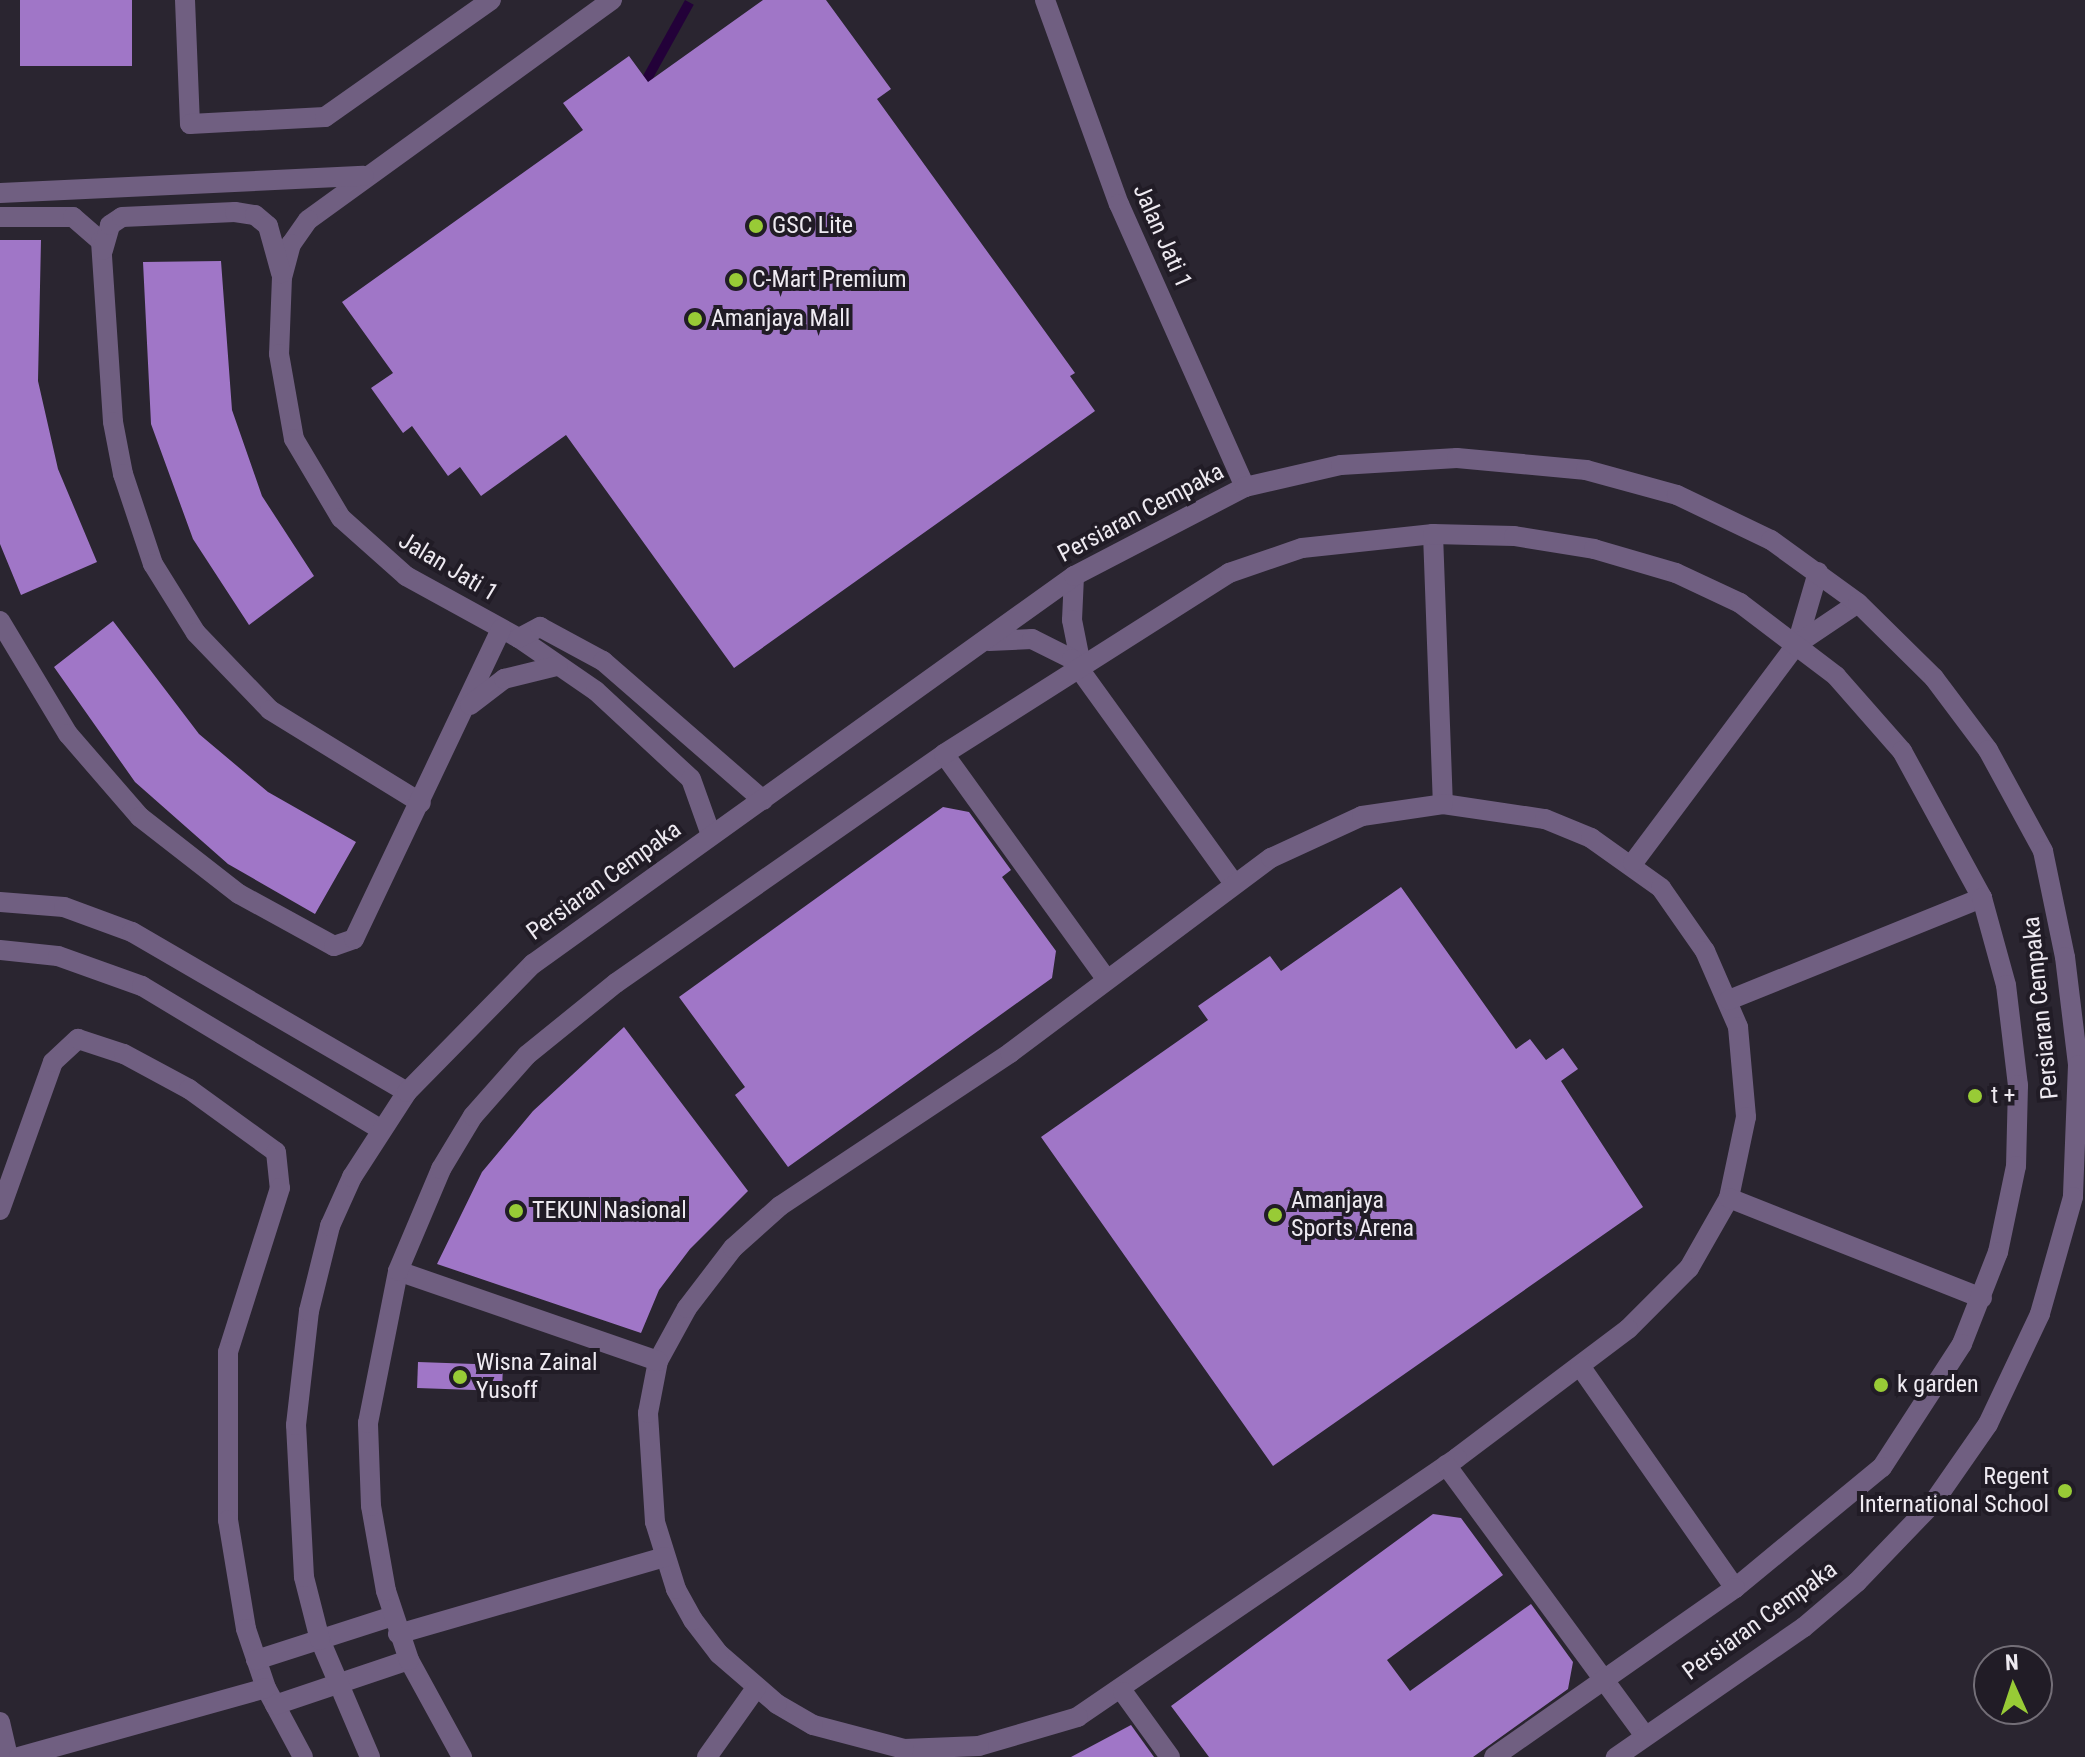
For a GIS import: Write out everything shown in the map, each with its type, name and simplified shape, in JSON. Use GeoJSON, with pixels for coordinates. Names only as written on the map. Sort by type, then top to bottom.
{"type":"FeatureCollection","features":[{"type":"Feature","properties":{"kind":"street"},"geometry":{"type":"LineString","coordinates":[[185,0],[190,124],[325,117],[491,0]]}},
{"type":"Feature","properties":{"kind":"street","name":"Jalan Jati 1"},"geometry":{"type":"LineString","coordinates":[[612,0],[308,220],[291,244],[282,277],[286,404],[312,478],[380,558],[510,634],[557,666],[672,757],[691,779],[711,835]]}},
{"type":"Feature","properties":{"kind":"street","name":"Jalan Jati 1"},"geometry":{"type":"LineString","coordinates":[[1045,0],[1119,204],[1245,487]]}},
{"type":"Feature","properties":{"kind":"street"},"geometry":{"type":"LineString","coordinates":[[0,193],[368,176]]}},
{"type":"Feature","properties":{"kind":"street"},"geometry":{"type":"LineString","coordinates":[[282,277],[275,242],[255,215],[122,217],[110,225],[103,250],[116,440],[160,575],[196,633],[270,710],[421,803]]}},
{"type":"Feature","properties":{"kind":"street"},"geometry":{"type":"LineString","coordinates":[[0,217],[73,217],[90,226],[103,250]]}},
{"type":"Feature","properties":{"kind":"street","name":"Persiaran Cempaka"},"geometry":{"type":"LineString","coordinates":[[370,1757],[320,1640],[299,1551],[294,1474],[304,1352],[330,1226],[380,1129],[407,1092],[533,964],[1074,576],[1245,487],[1341,465],[1521,459],[1677,495],[1771,540],[1858,603],[1958,706],[2043,851],[2065,957],[2078,1065],[2073,1197],[2040,1314],[1963,1467],[1831,1605],[1616,1757]]}},
{"type":"Feature","properties":{"kind":"street"},"geometry":{"type":"LineString","coordinates":[[1433,534],[1443,804]]}},
{"type":"Feature","properties":{"kind":"street"},"geometry":{"type":"LineString","coordinates":[[462,1757],[409,1660],[396,1625],[371,1506],[368,1423],[398,1271],[441,1169],[473,1116],[527,1055],[616,983],[944,754],[1082,670],[1229,573],[1302,548],[1433,534],[1514,536],[1594,549],[1676,573],[1740,603],[1797,644],[1870,709],[1902,751],[1982,898],[2015,1037],[2019,1131],[2011,1200],[1982,1298],[1937,1389],[1882,1467],[1735,1588],[1494,1757]]}},
{"type":"Feature","properties":{"kind":"street"},"geometry":{"type":"LineString","coordinates":[[1797,644],[1818,572]]}},
{"type":"Feature","properties":{"kind":"street"},"geometry":{"type":"LineString","coordinates":[[1074,576],[1072,620],[1082,670]]}},
{"type":"Feature","properties":{"kind":"street"},"geometry":{"type":"LineString","coordinates":[[1633,863],[1797,644],[1858,603]]}},
{"type":"Feature","properties":{"kind":"street"},"geometry":{"type":"LineString","coordinates":[[0,621],[68,734],[140,817],[227,886],[326,944],[354,939],[464,710],[510,634],[540,627],[603,661],[763,800]]}},
{"type":"Feature","properties":{"kind":"street"},"geometry":{"type":"LineString","coordinates":[[978,645],[1032,639],[1060,650],[1082,670],[1234,884]]}},
{"type":"Feature","properties":{"kind":"street"},"geometry":{"type":"LineString","coordinates":[[464,710],[504,679],[557,666]]}},
{"type":"Feature","properties":{"kind":"street"},"geometry":{"type":"LineString","coordinates":[[944,754],[1106,979]]}},
{"type":"Feature","properties":{"kind":"street"},"geometry":{"type":"LineString","coordinates":[[1443,804],[1545,819],[1633,863],[1688,921],[1729,1000],[1742,1052],[1746,1117],[1729,1198],[1689,1268],[1580,1366],[1446,1465],[1123,1692],[1030,1735],[944,1753],[904,1749],[813,1725],[756,1688],[693,1620],[665,1557],[648,1466],[648,1413],[658,1361],[687,1308],[733,1248],[780,1206],[1010,1053],[1234,884],[1314,834],[1362,816],[1443,804]]}},
{"type":"Feature","properties":{"kind":"street"},"geometry":{"type":"LineString","coordinates":[[1729,1000],[1982,898]]}},
{"type":"Feature","properties":{"kind":"street"},"geometry":{"type":"LineString","coordinates":[[0,902],[64,907],[132,932],[407,1092]]}},
{"type":"Feature","properties":{"kind":"street"},"geometry":{"type":"LineString","coordinates":[[0,950],[58,956],[142,986],[380,1129]]}},
{"type":"Feature","properties":{"kind":"street"},"geometry":{"type":"LineString","coordinates":[[0,1210],[53,1062],[78,1039],[124,1054],[189,1089],[276,1152],[280,1188],[240,1302],[225,1392],[234,1571],[256,1660],[271,1697],[303,1757]]}},
{"type":"Feature","properties":{"kind":"street"},"geometry":{"type":"LineString","coordinates":[[1729,1198],[1982,1298]]}},
{"type":"Feature","properties":{"kind":"street"},"geometry":{"type":"LineString","coordinates":[[398,1271],[658,1361]]}},
{"type":"Feature","properties":{"kind":"street"},"geometry":{"type":"LineString","coordinates":[[1580,1366],[1735,1588]]}},
{"type":"Feature","properties":{"kind":"street"},"geometry":{"type":"LineString","coordinates":[[1446,1465],[1606,1678],[1645,1736]]}},
{"type":"Feature","properties":{"kind":"street"},"geometry":{"type":"LineString","coordinates":[[256,1660],[320,1640],[396,1625],[665,1557]]}},
{"type":"Feature","properties":{"kind":"street"},"geometry":{"type":"LineString","coordinates":[[19,1757],[337,1684],[409,1660]]}},
{"type":"Feature","properties":{"kind":"street"},"geometry":{"type":"LineString","coordinates":[[707,1757],[756,1688]]}},
{"type":"Feature","properties":{"kind":"street"},"geometry":{"type":"LineString","coordinates":[[1123,1692],[1170,1757]]}},
{"type":"Feature","properties":{"kind":"street"},"geometry":{"type":"LineString","coordinates":[[0,1722],[8,1757]]}},
{"type":"Feature","properties":{"kind":"shaded area"},"geometry":{"type":"Polygon","coordinates":[[[685,0],[694,5],[592,188],[584,183],[685,0]]]}},
{"type":"Feature","properties":{"kind":"building"},"geometry":{"type":"Polygon","coordinates":[[[20,0],[132,0],[132,66],[20,66],[20,0]]]}},
{"type":"Feature","properties":{"kind":"building","name":"Amanjaya Mall"},"geometry":{"type":"Polygon","coordinates":[[[763,0],[826,0],[891,89],[877,99],[1075,373],[1070,376],[1095,411],[734,668],[566,435],[481,496],[460,467],[448,476],[412,426],[403,433],[371,388],[393,373],[342,302],[583,130],[563,103],[629,56],[648,82],[763,0]]]}},
{"type":"Feature","properties":{"kind":"building"},"geometry":{"type":"Polygon","coordinates":[[[0,240],[41,240],[38,381],[58,469],[97,562],[21,595],[0,544],[0,240]]]}},
{"type":"Feature","properties":{"kind":"building"},"geometry":{"type":"Polygon","coordinates":[[[221,261],[232,410],[262,496],[314,576],[249,625],[193,539],[151,424],[143,262],[221,261]]]}},
{"type":"Feature","properties":{"kind":"building"},"geometry":{"type":"Polygon","coordinates":[[[113,621],[199,734],[268,792],[356,842],[315,914],[228,864],[135,782],[54,667],[113,621]]]}},
{"type":"Feature","properties":{"kind":"building"},"geometry":{"type":"Polygon","coordinates":[[[943,807],[969,812],[1011,870],[1002,877],[1056,951],[1052,978],[788,1167],[735,1095],[745,1087],[679,997],[943,807]]]}},
{"type":"Feature","properties":{"kind":"building","name":"Amanjaya Sports Arena"},"geometry":{"type":"Polygon","coordinates":[[[1401,887],[1516,1049],[1530,1039],[1546,1060],[1563,1048],[1578,1069],[1561,1081],[1643,1207],[1273,1466],[1041,1137],[1208,1020],[1198,1006],[1270,956],[1281,971],[1401,887]]]}},
{"type":"Feature","properties":{"kind":"building"},"geometry":{"type":"Polygon","coordinates":[[[624,1027],[748,1191],[690,1249],[659,1290],[641,1333],[437,1264],[482,1172],[533,1111],[624,1027]]]}},
{"type":"Feature","properties":{"kind":"building","name":"Wisna Zainal Yusoff"},"geometry":{"type":"Polygon","coordinates":[[[418,1362],[503,1365],[502,1391],[417,1388],[418,1362]]]}},
{"type":"Feature","properties":{"kind":"building"},"geometry":{"type":"Polygon","coordinates":[[[1433,1514],[1461,1518],[1503,1575],[1387,1660],[1410,1691],[1531,1604],[1573,1662],[1568,1689],[1473,1757],[1209,1757],[1171,1706],[1433,1514]]]}},
{"type":"Feature","properties":{"kind":"building"},"geometry":{"type":"Polygon","coordinates":[[[1131,1725],[1154,1757],[1071,1757],[1131,1725]]]}},
{"type":"Feature","properties":{"kind":"place","name":"GSC Lite"},"geometry":{"type":"Point","coordinates":[756,226]}},
{"type":"Feature","properties":{"kind":"place","name":"C-Mart Premium"},"geometry":{"type":"Point","coordinates":[736,280]}},
{"type":"Feature","properties":{"kind":"place","name":"Amanjaya Mall"},"geometry":{"type":"Point","coordinates":[695,319]}},
{"type":"Feature","properties":{"kind":"place","name":"t +"},"geometry":{"type":"Point","coordinates":[1975,1096]}},
{"type":"Feature","properties":{"kind":"place","name":"TEKUN Nasional"},"geometry":{"type":"Point","coordinates":[516,1211]}},
{"type":"Feature","properties":{"kind":"place","name":"Amanjaya Sports Arena"},"geometry":{"type":"Point","coordinates":[1275,1215]}},
{"type":"Feature","properties":{"kind":"place","name":"Wisna Zainal Yusoff"},"geometry":{"type":"Point","coordinates":[460,1377]}},
{"type":"Feature","properties":{"kind":"place","name":"k garden"},"geometry":{"type":"Point","coordinates":[1881,1385]}},
{"type":"Feature","properties":{"kind":"place","name":"Regent International School"},"geometry":{"type":"Point","coordinates":[2065,1491]}}]}
